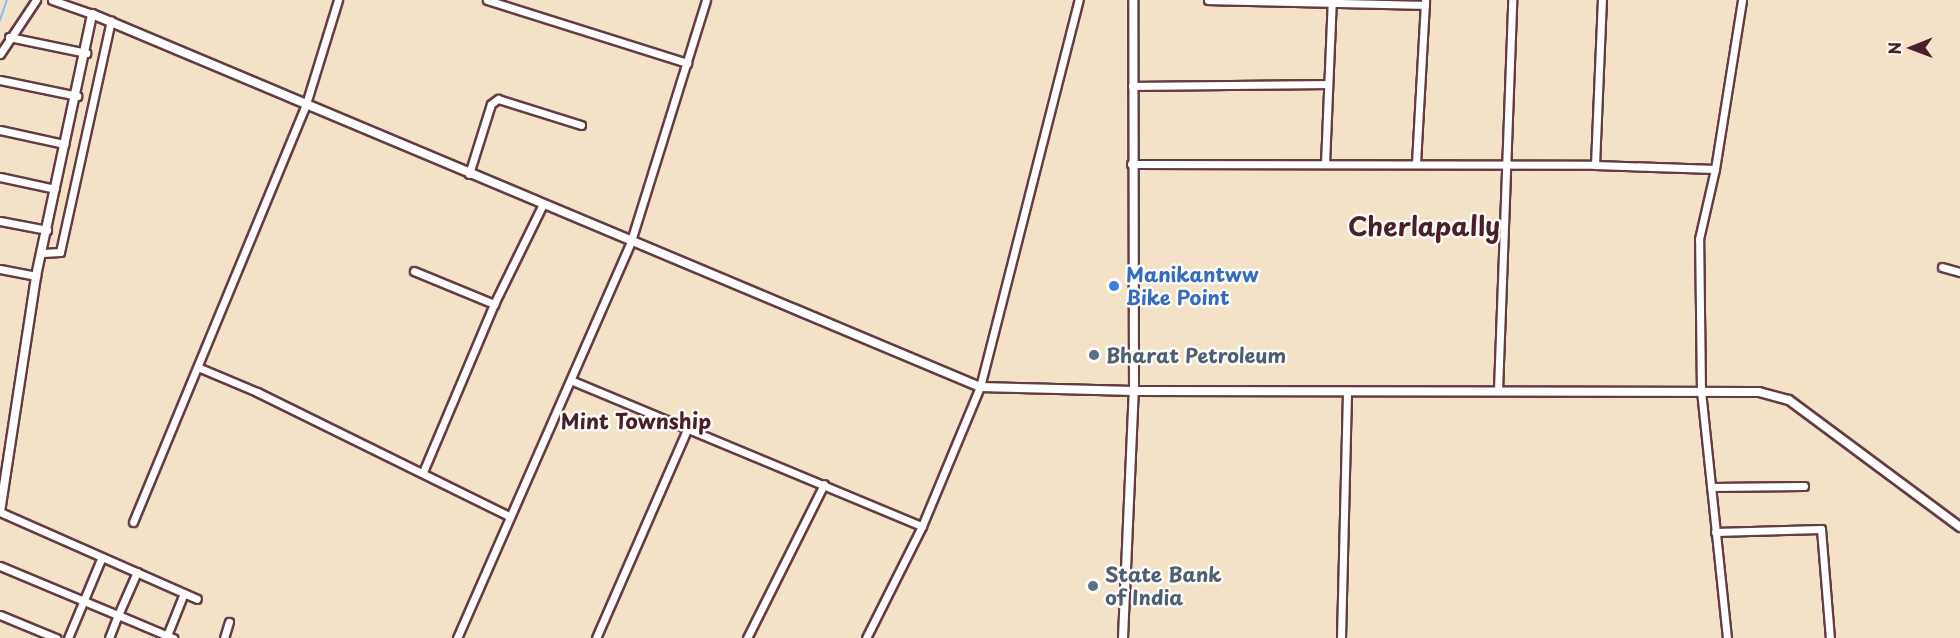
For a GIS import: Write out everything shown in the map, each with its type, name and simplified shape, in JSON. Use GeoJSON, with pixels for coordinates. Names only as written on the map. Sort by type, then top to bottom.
{"type":"FeatureCollection","features":[{"type":"Feature","properties":{"kind":"street"},"geometry":{"type":"LineString","coordinates":[[0,54],[36,0]]}},
{"type":"Feature","properties":{"kind":"street"},"geometry":{"type":"LineString","coordinates":[[52,0],[111,21],[542,206],[980,387],[1134,391],[1759,392],[1789,400],[1960,527]]}},
{"type":"Feature","properties":{"kind":"street"},"geometry":{"type":"LineString","coordinates":[[133,522],[200,368],[306,105],[338,0]]}},
{"type":"Feature","properties":{"kind":"street"},"geometry":{"type":"LineString","coordinates":[[487,0],[687,63]]}},
{"type":"Feature","properties":{"kind":"street"},"geometry":{"type":"LineString","coordinates":[[457,638],[509,516],[573,381],[631,241],[706,0]]}},
{"type":"Feature","properties":{"kind":"street"},"geometry":{"type":"LineString","coordinates":[[866,638],[922,526],[980,387],[1078,0]]}},
{"type":"Feature","properties":{"kind":"street"},"geometry":{"type":"LineString","coordinates":[[1123,638],[1134,391],[1131,164],[1133,0]]}},
{"type":"Feature","properties":{"kind":"street"},"geometry":{"type":"LineString","coordinates":[[1208,0],[1425,2],[1416,164]]}},
{"type":"Feature","properties":{"kind":"street"},"geometry":{"type":"LineString","coordinates":[[1498,390],[1512,0]]}},
{"type":"Feature","properties":{"kind":"street"},"geometry":{"type":"LineString","coordinates":[[1595,165],[1602,0]]}},
{"type":"Feature","properties":{"kind":"street"},"geometry":{"type":"LineString","coordinates":[[1727,638],[1701,392],[1699,239],[1715,169],[1742,0]]}},
{"type":"Feature","properties":{"kind":"street"},"geometry":{"type":"LineString","coordinates":[[1325,164],[1332,1]]}},
{"type":"Feature","properties":{"kind":"street"},"geometry":{"type":"LineString","coordinates":[[92,14],[77,97],[64,144],[43,254],[36,276],[0,512],[101,559],[137,572],[197,599]]}},
{"type":"Feature","properties":{"kind":"street"},"geometry":{"type":"LineString","coordinates":[[43,254],[60,252],[111,21]]}},
{"type":"Feature","properties":{"kind":"street"},"geometry":{"type":"LineString","coordinates":[[9,38],[86,53]]}},
{"type":"Feature","properties":{"kind":"street"},"geometry":{"type":"LineString","coordinates":[[0,80],[77,97]]}},
{"type":"Feature","properties":{"kind":"street"},"geometry":{"type":"LineString","coordinates":[[1132,86],[1328,84]]}},
{"type":"Feature","properties":{"kind":"street"},"geometry":{"type":"LineString","coordinates":[[469,174],[491,104],[498,99],[581,125]]}},
{"type":"Feature","properties":{"kind":"street"},"geometry":{"type":"LineString","coordinates":[[0,130],[64,144]]}},
{"type":"Feature","properties":{"kind":"street"},"geometry":{"type":"LineString","coordinates":[[1131,164],[1506,164],[1715,169]]}},
{"type":"Feature","properties":{"kind":"street"},"geometry":{"type":"LineString","coordinates":[[0,177],[55,189]]}},
{"type":"Feature","properties":{"kind":"street"},"geometry":{"type":"LineString","coordinates":[[423,472],[494,304],[542,206]]}},
{"type":"Feature","properties":{"kind":"street"},"geometry":{"type":"LineString","coordinates":[[0,221],[47,230]]}},
{"type":"Feature","properties":{"kind":"street"},"geometry":{"type":"LineString","coordinates":[[1942,267],[1960,272]]}},
{"type":"Feature","properties":{"kind":"street"},"geometry":{"type":"LineString","coordinates":[[0,269],[36,276]]}},
{"type":"Feature","properties":{"kind":"street"},"geometry":{"type":"LineString","coordinates":[[414,271],[494,304]]}},
{"type":"Feature","properties":{"kind":"street"},"geometry":{"type":"LineString","coordinates":[[200,368],[423,472],[509,516]]}},
{"type":"Feature","properties":{"kind":"street"},"geometry":{"type":"LineString","coordinates":[[573,381],[922,526]]}},
{"type":"Feature","properties":{"kind":"street"},"geometry":{"type":"LineString","coordinates":[[1341,638],[1347,391]]}},
{"type":"Feature","properties":{"kind":"street"},"geometry":{"type":"LineString","coordinates":[[596,638],[688,427]]}},
{"type":"Feature","properties":{"kind":"street"},"geometry":{"type":"LineString","coordinates":[[747,638],[824,484]]}},
{"type":"Feature","properties":{"kind":"street"},"geometry":{"type":"LineString","coordinates":[[1711,487],[1804,486]]}},
{"type":"Feature","properties":{"kind":"street"},"geometry":{"type":"LineString","coordinates":[[1715,532],[1821,529],[1830,638]]}},
{"type":"Feature","properties":{"kind":"street"},"geometry":{"type":"LineString","coordinates":[[68,638],[101,559]]}},
{"type":"Feature","properties":{"kind":"street"},"geometry":{"type":"LineString","coordinates":[[0,566],[168,637],[184,593]]}},
{"type":"Feature","properties":{"kind":"street"},"geometry":{"type":"LineString","coordinates":[[109,638],[137,572]]}},
{"type":"Feature","properties":{"kind":"street"},"geometry":{"type":"LineString","coordinates":[[0,615],[56,638]]}},
{"type":"Feature","properties":{"kind":"street"},"geometry":{"type":"LineString","coordinates":[[224,638],[229,622]]}},
{"type":"Feature","properties":{"kind":"waterway"},"geometry":{"type":"LineString","coordinates":[[0,20],[7,0]]}},
{"type":"Feature","properties":{"kind":"place","name":"Manikantww Bike Point"},"geometry":{"type":"Point","coordinates":[1114,286]}},
{"type":"Feature","properties":{"kind":"place","name":"Bharat Petroleum"},"geometry":{"type":"Point","coordinates":[1094,355]}},
{"type":"Feature","properties":{"kind":"place","name":"State Bank of India"},"geometry":{"type":"Point","coordinates":[1093,586]}},
{"type":"Feature","properties":{"kind":"district","name":"Cherlapally"},"geometry":{"type":"Point","coordinates":[1424,226]}},
{"type":"Feature","properties":{"kind":"district","name":"Mint Township"},"geometry":{"type":"Point","coordinates":[636,420]}}]}
